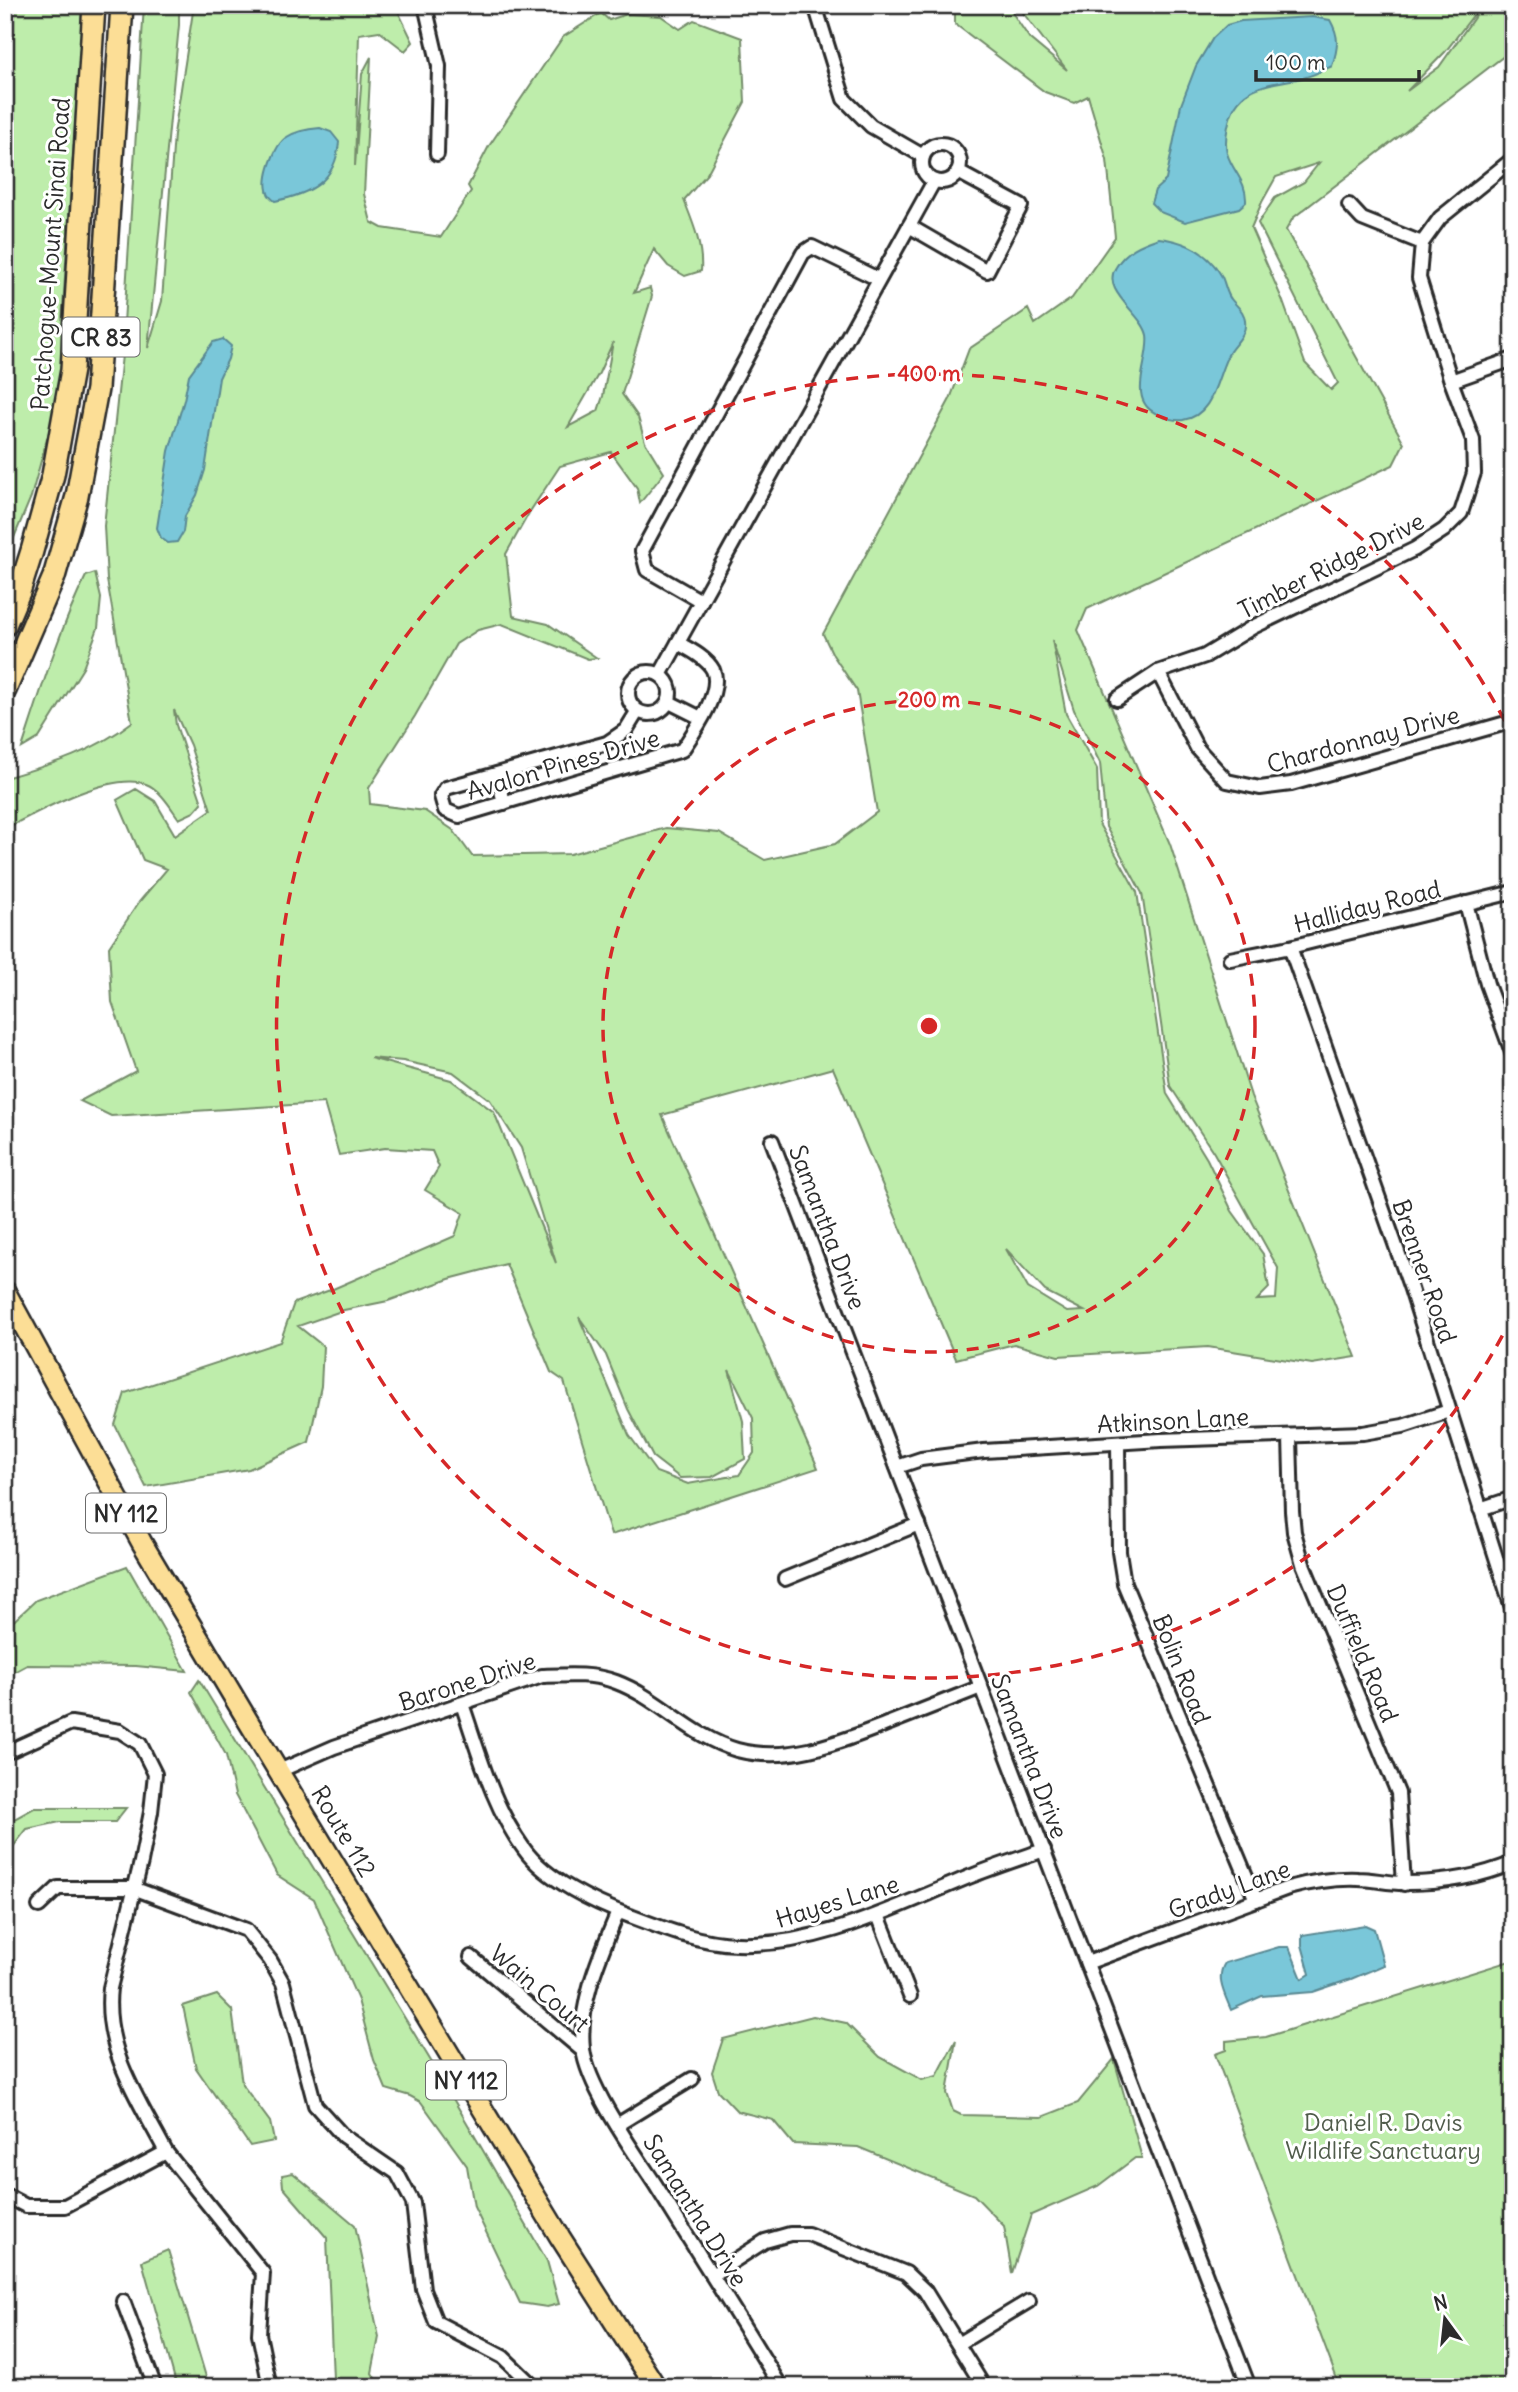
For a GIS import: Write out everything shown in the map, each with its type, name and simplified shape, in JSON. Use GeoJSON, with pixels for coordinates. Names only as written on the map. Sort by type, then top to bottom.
{"type":"FeatureCollection","features":[{"type":"Feature","properties":{"kind":"highway","name":"Patchogue-Mount Sinai Road"},"geometry":{"type":"LineString","coordinates":[[5,625],[19,592],[58,454],[72,370],[94,5]]}},
{"type":"Feature","properties":{"kind":"highway","name":"CR 83"},"geometry":{"type":"LineString","coordinates":[[5,690],[54,577],[77,496],[97,389],[122,5]]}},
{"type":"Feature","properties":{"kind":"highway"},"geometry":{"type":"LineString","coordinates":[[36,537],[64,544]]}},
{"type":"Feature","properties":{"kind":"main road","name":"Route 112"},"geometry":{"type":"LineString","coordinates":[[5,1291],[142,1542],[553,2226],[656,2387]]}},
{"type":"Feature","properties":{"kind":"street"},"geometry":{"type":"LineString","coordinates":[[425,5],[439,66],[436,155]]}},
{"type":"Feature","properties":{"kind":"street"},"geometry":{"type":"LineString","coordinates":[[815,5],[844,99],[871,126],[923,156]]}},
{"type":"Feature","properties":{"kind":"street"},"geometry":{"type":"LineString","coordinates":[[949,145],[958,154],[958,172],[945,182],[934,181],[922,167],[923,156],[931,146],[949,145]]}},
{"type":"Feature","properties":{"kind":"street"},"geometry":{"type":"LineString","coordinates":[[1349,205],[1363,219],[1422,243],[1440,218],[1513,159]]}},
{"type":"Feature","properties":{"kind":"street"},"geometry":{"type":"LineString","coordinates":[[909,226],[987,271],[1021,206],[958,172]]}},
{"type":"Feature","properties":{"kind":"street"},"geometry":{"type":"LineString","coordinates":[[660,675],[934,181]]}},
{"type":"Feature","properties":{"kind":"street","name":"Timber Ridge Drive"},"geometry":{"type":"LineString","coordinates":[[1117,699],[1158,673],[1205,656],[1252,627],[1415,549],[1444,530],[1461,513],[1474,473],[1473,440],[1451,381],[1419,278],[1422,243]]}},
{"type":"Feature","properties":{"kind":"street"},"geometry":{"type":"LineString","coordinates":[[701,601],[647,570],[642,551],[803,253],[812,247],[878,279]]}},
{"type":"Feature","properties":{"kind":"street"},"geometry":{"type":"LineString","coordinates":[[1451,381],[1513,359]]}},
{"type":"Feature","properties":{"kind":"street","name":"Avalon Pines Drive"},"geometry":{"type":"LineString","coordinates":[[637,712],[626,730],[607,743],[446,788],[441,796],[445,810],[459,816],[682,750],[715,690],[713,669],[695,653],[678,643]]}},
{"type":"Feature","properties":{"kind":"street"},"geometry":{"type":"LineString","coordinates":[[647,672],[660,675],[667,681],[671,692],[669,702],[663,710],[653,715],[637,712],[628,700],[631,681],[638,674],[647,672]]}},
{"type":"Feature","properties":{"kind":"street","name":"Chardonnay Drive"},"geometry":{"type":"LineString","coordinates":[[1158,673],[1197,748],[1227,781],[1259,788],[1290,784],[1513,721]]}},
{"type":"Feature","properties":{"kind":"street","name":"Avalon Pines Drive"},"geometry":{"type":"LineString","coordinates":[[669,702],[701,718]]}},
{"type":"Feature","properties":{"kind":"street"},"geometry":{"type":"LineString","coordinates":[[497,774],[504,803]]}},
{"type":"Feature","properties":{"kind":"street","name":"Halliday Road"},"geometry":{"type":"LineString","coordinates":[[1230,959],[1290,947],[1513,892]]}},
{"type":"Feature","properties":{"kind":"street"},"geometry":{"type":"LineString","coordinates":[[1466,903],[1487,984],[1513,1055]]}},
{"type":"Feature","properties":{"kind":"street","name":"Brenner Road"},"geometry":{"type":"LineString","coordinates":[[1290,947],[1411,1289],[1513,1611]]}},
{"type":"Feature","properties":{"kind":"street","name":"Samantha Drive"},"geometry":{"type":"LineString","coordinates":[[772,1140],[1249,2387]]}},
{"type":"Feature","properties":{"kind":"street","name":"Atkinson Lane"},"geometry":{"type":"LineString","coordinates":[[897,1467],[921,1459],[965,1453],[1118,1443],[1363,1433],[1403,1426],[1449,1411]]}},
{"type":"Feature","properties":{"kind":"street","name":"Duffield Road"},"geometry":{"type":"LineString","coordinates":[[1290,1437],[1294,1532],[1303,1564],[1398,1793],[1404,1884]]}},
{"type":"Feature","properties":{"kind":"street","name":"Bolin Road"},"geometry":{"type":"LineString","coordinates":[[1118,1443],[1119,1552],[1124,1583],[1256,1900]]}},
{"type":"Feature","properties":{"kind":"street"},"geometry":{"type":"LineString","coordinates":[[1480,1509],[1513,1498]]}},
{"type":"Feature","properties":{"kind":"street"},"geometry":{"type":"LineString","coordinates":[[785,1579],[919,1524]]}},
{"type":"Feature","properties":{"kind":"street","name":"Barone Drive"},"geometry":{"type":"LineString","coordinates":[[279,1771],[334,1747],[542,1676],[576,1675],[615,1681],[706,1737],[736,1749],[766,1754],[799,1753],[834,1745],[981,1687]]}},
{"type":"Feature","properties":{"kind":"street","name":"Hayes Lane"},"geometry":{"type":"LineString","coordinates":[[461,1704],[493,1792],[507,1823],[525,1852],[571,1888],[618,1912],[702,1940],[735,1944],[778,1943],[817,1934],[878,1915],[976,1874],[1044,1850]]}},
{"type":"Feature","properties":{"kind":"street"},"geometry":{"type":"LineString","coordinates":[[5,1753],[71,1723],[120,1731],[140,1744],[155,1774],[141,1861],[110,1989],[110,2028],[113,2043],[128,2078],[166,2152],[262,2273],[259,2334],[270,2387]]}},
{"type":"Feature","properties":{"kind":"street","name":"Grady Lane"},"geometry":{"type":"LineString","coordinates":[[1087,1963],[1288,1888],[1315,1881],[1358,1879],[1404,1884],[1486,1874],[1513,1863]]}},
{"type":"Feature","properties":{"kind":"street"},"geometry":{"type":"LineString","coordinates":[[39,1906],[58,1888],[133,1888],[246,1930],[270,1960],[283,1983],[315,2105],[343,2136],[397,2174],[413,2203],[423,2289],[436,2322],[503,2357],[534,2387]]}},
{"type":"Feature","properties":{"kind":"street"},"geometry":{"type":"LineString","coordinates":[[583,2051],[583,2018],[604,1945],[618,1912]]}},
{"type":"Feature","properties":{"kind":"street"},"geometry":{"type":"LineString","coordinates":[[878,1915],[910,1996]]}},
{"type":"Feature","properties":{"kind":"street","name":"Wain Court"},"geometry":{"type":"LineString","coordinates":[[471,1957],[583,2051]]}},
{"type":"Feature","properties":{"kind":"street","name":"Samantha Drive"},"geometry":{"type":"LineString","coordinates":[[583,2051],[599,2092],[617,2125],[782,2387]]}},
{"type":"Feature","properties":{"kind":"street"},"geometry":{"type":"LineString","coordinates":[[617,2125],[692,2079]]}},
{"type":"Feature","properties":{"kind":"street"},"geometry":{"type":"LineString","coordinates":[[5,2195],[26,2206],[65,2206],[166,2152]]}},
{"type":"Feature","properties":{"kind":"street"},"geometry":{"type":"LineString","coordinates":[[712,2275],[765,2241],[790,2234],[808,2234],[906,2273],[925,2291],[984,2387]]}},
{"type":"Feature","properties":{"kind":"street"},"geometry":{"type":"LineString","coordinates":[[123,2301],[155,2387]]}},
{"type":"Feature","properties":{"kind":"street"},"geometry":{"type":"LineString","coordinates":[[958,2344],[1029,2301]]}},
{"type":"Feature","properties":{"kind":"green space"},"geometry":{"type":"Polygon","coordinates":[[[5,5],[83,5],[61,338],[61,388],[31,497],[5,559],[5,5]]]}},
{"type":"Feature","properties":{"kind":"green space"},"geometry":{"type":"Polygon","coordinates":[[[144,5],[179,5],[148,348],[162,301],[174,134],[194,5],[395,5],[413,42],[405,51],[379,31],[359,34],[355,166],[362,74],[371,57],[364,194],[371,222],[382,228],[441,237],[471,191],[468,186],[489,146],[563,37],[601,13],[609,20],[627,14],[661,16],[680,29],[694,20],[742,38],[745,102],[707,174],[684,200],[699,244],[701,271],[685,276],[668,266],[654,249],[634,293],[650,288],[652,296],[622,394],[638,417],[645,442],[664,473],[640,503],[637,488],[611,452],[560,466],[506,554],[513,616],[548,624],[597,658],[588,659],[502,624],[478,630],[456,644],[415,716],[369,788],[370,804],[425,811],[453,830],[472,856],[570,854],[666,828],[719,833],[765,860],[835,844],[877,812],[857,691],[833,655],[823,634],[950,399],[969,349],[1028,309],[1035,324],[1072,298],[1115,237],[1107,160],[1088,96],[1074,103],[1045,92],[955,24],[955,5],[1007,5],[1030,39],[1067,70],[1017,5],[1481,5],[1445,52],[1407,91],[1439,67],[1483,5],[1513,5],[1513,49],[1293,218],[1286,230],[1404,443],[1393,465],[1087,609],[1078,630],[1170,844],[1251,1096],[1356,1357],[1312,1364],[1208,1347],[1058,1356],[1014,1344],[956,1359],[833,1068],[662,1115],[818,1468],[611,1535],[564,1381],[551,1372],[506,1264],[449,1279],[388,1301],[344,1310],[298,1326],[323,1346],[321,1386],[309,1442],[249,1469],[146,1487],[115,1425],[125,1393],[280,1342],[294,1303],[455,1236],[463,1213],[425,1190],[439,1167],[432,1151],[385,1148],[339,1155],[324,1103],[111,1116],[80,1101],[136,1071],[112,1002],[109,947],[139,902],[167,869],[143,860],[117,800],[136,789],[155,801],[175,835],[211,810],[190,745],[174,710],[176,725],[202,803],[194,812],[179,819],[165,799],[146,784],[114,783],[74,795],[5,829],[5,778],[87,750],[132,722],[107,580],[104,526],[122,355],[144,5]],[[1319,163],[1276,177],[1251,228],[1282,299],[1305,363],[1331,390],[1338,383],[1258,223],[1275,198],[1304,182],[1319,163]],[[613,342],[599,373],[568,427],[598,411],[613,342]],[[1052,640],[1066,714],[1097,769],[1099,824],[1137,892],[1167,1094],[1207,1159],[1232,1211],[1263,1254],[1269,1288],[1257,1300],[1276,1299],[1278,1268],[1214,1153],[1170,1086],[1142,893],[1106,827],[1100,763],[1074,710],[1052,640]],[[370,1058],[451,1080],[494,1112],[556,1263],[521,1148],[490,1100],[453,1072],[403,1061],[370,1058]],[[1006,1249],[1028,1288],[1067,1312],[1084,1311],[1045,1291],[1006,1249]],[[579,1317],[629,1435],[656,1472],[688,1484],[739,1475],[754,1453],[753,1418],[729,1370],[743,1421],[745,1459],[712,1477],[680,1478],[653,1457],[628,1409],[606,1355],[579,1317]]]}},
{"type":"Feature","properties":{"kind":"green space"},"geometry":{"type":"Polygon","coordinates":[[[95,573],[101,598],[98,628],[83,668],[39,738],[22,748],[67,618],[86,576],[95,573]]]}},
{"type":"Feature","properties":{"kind":"green space"},"geometry":{"type":"Polygon","coordinates":[[[127,1566],[187,1671],[136,1666],[27,1665],[5,1677],[5,1629],[36,1600],[127,1566]]]}},
{"type":"Feature","properties":{"kind":"green space"},"geometry":{"type":"Polygon","coordinates":[[[199,1680],[437,2071],[547,2261],[559,2304],[547,2307],[520,2303],[474,2207],[467,2166],[421,2102],[386,2089],[374,2060],[358,2000],[314,1899],[277,1875],[235,1795],[226,1755],[191,1692],[199,1680]]]}},
{"type":"Feature","properties":{"kind":"green space"},"geometry":{"type":"Polygon","coordinates":[[[34,1808],[126,1808],[115,1822],[60,1822],[27,1829],[5,1857],[5,1824],[34,1808]]]}},
{"type":"Feature","properties":{"kind":"green space","name":"Daniel R. Davis Wildlife Sanctuary"},"geometry":{"type":"Polygon","coordinates":[[[1513,1960],[1513,2387],[1340,2387],[1215,2054],[1226,2050],[1226,2041],[1266,2037],[1513,1960]]]}},
{"type":"Feature","properties":{"kind":"green space"},"geometry":{"type":"Polygon","coordinates":[[[217,1995],[232,2010],[242,2084],[270,2122],[274,2141],[250,2146],[196,2068],[183,2006],[217,1995]]]}},
{"type":"Feature","properties":{"kind":"green space"},"geometry":{"type":"Polygon","coordinates":[[[813,2016],[846,2023],[880,2057],[922,2080],[937,2076],[956,2040],[947,2093],[953,2111],[961,2115],[1042,2117],[1078,2103],[1114,2059],[1142,2158],[1135,2158],[1098,2186],[1031,2215],[1012,2273],[1004,2226],[974,2195],[858,2147],[793,2144],[773,2120],[737,2111],[718,2091],[712,2072],[723,2039],[813,2016]]]}},
{"type":"Feature","properties":{"kind":"green space"},"geometry":{"type":"Polygon","coordinates":[[[293,2173],[355,2225],[379,2337],[372,2373],[380,2387],[338,2387],[333,2379],[327,2238],[283,2187],[282,2175],[293,2173]]]}},
{"type":"Feature","properties":{"kind":"green space"},"geometry":{"type":"Polygon","coordinates":[[[168,2250],[209,2387],[177,2387],[142,2261],[168,2250]]]}},
{"type":"Feature","properties":{"kind":"water"},"geometry":{"type":"Polygon","coordinates":[[[1312,17],[1330,20],[1333,26],[1337,43],[1332,66],[1310,76],[1255,89],[1238,102],[1232,112],[1226,150],[1242,182],[1246,202],[1239,208],[1185,222],[1160,212],[1151,203],[1155,190],[1166,180],[1181,105],[1196,66],[1213,38],[1227,25],[1241,21],[1312,17]]]}},
{"type":"Feature","properties":{"kind":"water"},"geometry":{"type":"Polygon","coordinates":[[[320,128],[331,132],[339,142],[333,167],[319,184],[310,190],[275,201],[268,194],[267,179],[278,147],[294,133],[320,128]]]}},
{"type":"Feature","properties":{"kind":"water"},"geometry":{"type":"Polygon","coordinates":[[[1159,238],[1186,245],[1209,260],[1221,275],[1229,297],[1242,311],[1245,321],[1242,335],[1229,353],[1208,403],[1194,417],[1183,420],[1173,420],[1160,415],[1148,408],[1142,399],[1147,335],[1138,318],[1113,285],[1116,267],[1124,256],[1140,245],[1159,238]]]}},
{"type":"Feature","properties":{"kind":"water"},"geometry":{"type":"Polygon","coordinates":[[[223,339],[231,346],[219,378],[205,470],[197,495],[185,516],[183,532],[177,542],[168,543],[161,538],[157,528],[169,451],[189,375],[213,342],[223,339]]]}},
{"type":"Feature","properties":{"kind":"water"},"geometry":{"type":"Polygon","coordinates":[[[1365,1925],[1374,1929],[1384,1965],[1313,1992],[1262,1996],[1231,2010],[1221,1981],[1225,1963],[1279,1947],[1289,1947],[1302,1979],[1310,1974],[1302,1935],[1365,1925]]]}}]}
